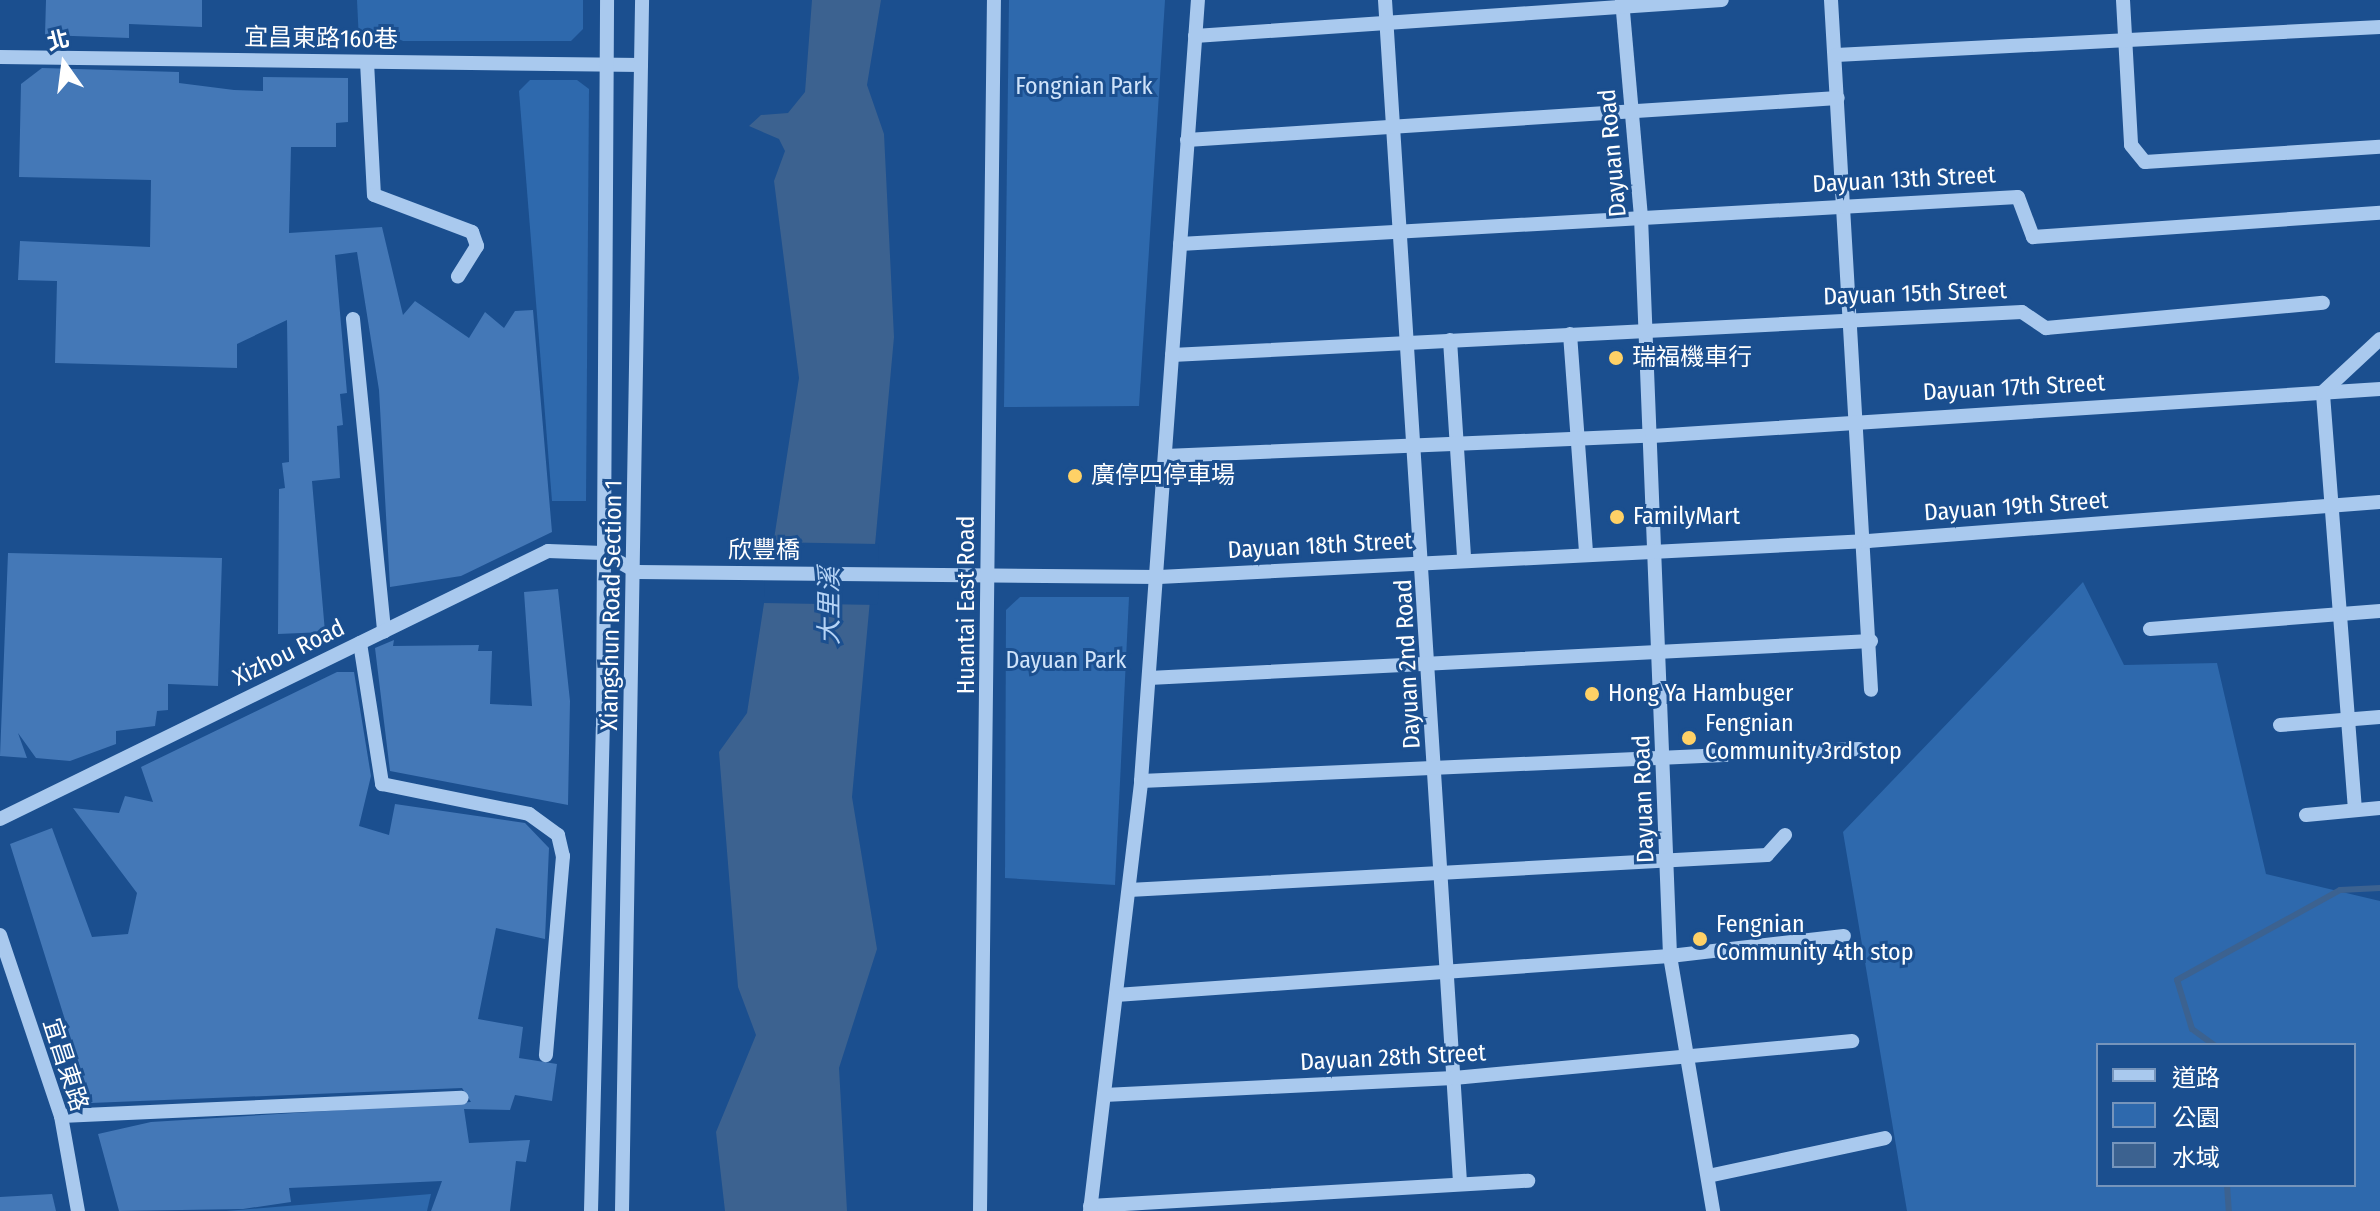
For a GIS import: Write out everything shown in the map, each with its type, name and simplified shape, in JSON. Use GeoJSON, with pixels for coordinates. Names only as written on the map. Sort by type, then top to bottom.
{"type":"FeatureCollection","features":[{"type":"Feature","properties":{"kind":"street","name":"Xiangshun Road Section 1"},"geometry":{"type":"LineString","coordinates":[[591,1211],[603,553],[607,0]]}},
{"type":"Feature","properties":{"kind":"street","name":"Xiangshun Road Section 1"},"geometry":{"type":"LineString","coordinates":[[622,1211],[637,572],[642,0]]}},
{"type":"Feature","properties":{"kind":"street","name":"Huantai East Road"},"geometry":{"type":"LineString","coordinates":[[980,1211],[994,0]]}},
{"type":"Feature","properties":{"kind":"street"},"geometry":{"type":"LineString","coordinates":[[1198,0],[1159,577],[1141,781],[1090,1209],[1460,1182],[1528,1181]]}},
{"type":"Feature","properties":{"kind":"street","name":"Dayuan 2nd Road"},"geometry":{"type":"LineString","coordinates":[[1385,0],[1425,562],[1438,874],[1460,1182]]}},
{"type":"Feature","properties":{"kind":"street"},"geometry":{"type":"LineString","coordinates":[[1195,36],[1623,4],[1722,0]]}},
{"type":"Feature","properties":{"kind":"street"},"geometry":{"type":"LineString","coordinates":[[1831,0],[1868,541],[1871,690]]}},
{"type":"Feature","properties":{"kind":"street"},"geometry":{"type":"LineString","coordinates":[[2123,0],[2128,40],[2131,145],[2145,162],[2380,147]]}},
{"type":"Feature","properties":{"kind":"street","name":"Dayuan Road"},"geometry":{"type":"LineString","coordinates":[[1623,4],[1647,329],[1666,758],[1670,956],[1713,1211]]}},
{"type":"Feature","properties":{"kind":"street"},"geometry":{"type":"LineString","coordinates":[[1836,55],[2380,27]]}},
{"type":"Feature","properties":{"kind":"street","name":"宜昌東路160巷"},"geometry":{"type":"LineString","coordinates":[[0,57],[641,65]]}},
{"type":"Feature","properties":{"kind":"street"},"geometry":{"type":"LineString","coordinates":[[367,62],[374,195],[472,232],[477,246],[458,276]]}},
{"type":"Feature","properties":{"kind":"street"},"geometry":{"type":"LineString","coordinates":[[1187,140],[1395,122],[1632,112],[1838,98]]}},
{"type":"Feature","properties":{"kind":"street","name":"Dayuan 13th Street"},"geometry":{"type":"LineString","coordinates":[[1180,244],[1403,233],[1843,204],[2018,197],[2033,237],[2380,213]]}},
{"type":"Feature","properties":{"kind":"street","name":"Dayuan 15th Street"},"geometry":{"type":"LineString","coordinates":[[1172,355],[1851,317],[2022,312],[2046,328],[2323,303]]}},
{"type":"Feature","properties":{"kind":"street"},"geometry":{"type":"LineString","coordinates":[[353,319],[384,631]]}},
{"type":"Feature","properties":{"kind":"street"},"geometry":{"type":"LineString","coordinates":[[1570,334],[1586,554]]}},
{"type":"Feature","properties":{"kind":"street"},"geometry":{"type":"LineString","coordinates":[[2355,810],[2323,392],[2380,339]]}},
{"type":"Feature","properties":{"kind":"street"},"geometry":{"type":"LineString","coordinates":[[1450,340],[1464,559]]}},
{"type":"Feature","properties":{"kind":"street","name":"Dayuan 17th Street"},"geometry":{"type":"LineString","coordinates":[[1165,456],[1652,436],[1858,419],[2380,389]]}},
{"type":"Feature","properties":{"kind":"street","name":"Dayuan 19th Street"},"geometry":{"type":"LineString","coordinates":[[1655,550],[1868,541],[2380,502]]}},
{"type":"Feature","properties":{"kind":"street","name":"Dayuan 18th Street"},"geometry":{"type":"LineString","coordinates":[[988,574],[1159,577],[1655,550]]}},
{"type":"Feature","properties":{"kind":"street","name":"Xizhou Road"},"geometry":{"type":"LineString","coordinates":[[0,819],[548,551],[603,553]]}},
{"type":"Feature","properties":{"kind":"street"},"geometry":{"type":"LineString","coordinates":[[603,553],[637,572]]}},
{"type":"Feature","properties":{"kind":"street","name":"欣豐橋"},"geometry":{"type":"LineString","coordinates":[[637,572],[988,574]]}},
{"type":"Feature","properties":{"kind":"street"},"geometry":{"type":"LineString","coordinates":[[2150,629],[2380,611]]}},
{"type":"Feature","properties":{"kind":"street"},"geometry":{"type":"LineString","coordinates":[[1149,678],[1871,641]]}},
{"type":"Feature","properties":{"kind":"street"},"geometry":{"type":"LineString","coordinates":[[360,643],[382,784],[529,814],[558,835],[563,856],[546,1055]]}},
{"type":"Feature","properties":{"kind":"street"},"geometry":{"type":"LineString","coordinates":[[2280,725],[2380,717]]}},
{"type":"Feature","properties":{"kind":"street"},"geometry":{"type":"LineString","coordinates":[[1141,781],[1435,771],[1859,749]]}},
{"type":"Feature","properties":{"kind":"street"},"geometry":{"type":"LineString","coordinates":[[2306,815],[2380,808]]}},
{"type":"Feature","properties":{"kind":"street"},"geometry":{"type":"LineString","coordinates":[[1129,890],[1438,874],[1669,857],[1767,855],[1785,835]]}},
{"type":"Feature","properties":{"kind":"street","name":"宜昌東路"},"geometry":{"type":"LineString","coordinates":[[0,935],[61,1116],[78,1211]]}},
{"type":"Feature","properties":{"kind":"street"},"geometry":{"type":"LineString","coordinates":[[1116,995],[1670,956],[1844,936]]}},
{"type":"Feature","properties":{"kind":"street","name":"Dayuan 28th Street"},"geometry":{"type":"LineString","coordinates":[[1104,1095],[1454,1078],[1685,1059],[1852,1041]]}},
{"type":"Feature","properties":{"kind":"street"},"geometry":{"type":"LineString","coordinates":[[61,1116],[462,1098]]}},
{"type":"Feature","properties":{"kind":"street"},"geometry":{"type":"LineString","coordinates":[[1708,1176],[1885,1138]]}},
{"type":"Feature","properties":{"kind":"green space"},"geometry":{"type":"Polygon","coordinates":[[[357,0],[583,0],[583,29],[571,41],[359,41],[357,0]]]}},
{"type":"Feature","properties":{"kind":"green space","name":"Fongnian Park"},"geometry":{"type":"Polygon","coordinates":[[[1009,0],[1165,0],[1139,406],[1004,407],[1009,0]]]}},
{"type":"Feature","properties":{"kind":"green space"},"geometry":{"type":"Polygon","coordinates":[[[530,80],[577,80],[589,89],[586,501],[552,501],[519,91],[530,80]]]}},
{"type":"Feature","properties":{"kind":"green space"},"geometry":{"type":"Polygon","coordinates":[[[2083,582],[2124,665],[2217,663],[2266,874],[2380,901],[2380,1211],[1907,1211],[1843,832],[2083,582]]]}},
{"type":"Feature","properties":{"kind":"green space","name":"Dayuan Park"},"geometry":{"type":"Polygon","coordinates":[[[1020,597],[1129,597],[1115,885],[1005,878],[1006,610],[1020,597]]]}},
{"type":"Feature","properties":{"kind":"green space"},"geometry":{"type":"Polygon","coordinates":[[[431,1194],[427,1211],[226,1211],[431,1194]]]}},
{"type":"Feature","properties":{"kind":"water","name":"大里溪"},"geometry":{"type":"Polygon","coordinates":[[[812,0],[881,0],[867,85],[884,134],[894,337],[852,797],[877,949],[839,1068],[847,1211],[725,1211],[716,1132],[756,1035],[738,987],[719,752],[747,713],[799,378],[774,181],[785,151],[779,139],[749,126],[761,115],[788,113],[805,92],[812,0]]]}},
{"type":"Feature","properties":{"kind":"pier"},"geometry":{"type":"Polygon","coordinates":[[[765,542],[879,544],[878,605],[764,603],[765,542]]]}},
{"type":"Feature","properties":{"kind":"building"},"geometry":{"type":"Polygon","coordinates":[[[46,0],[202,0],[202,27],[129,24],[129,38],[45,35],[46,0]]]}},
{"type":"Feature","properties":{"kind":"building"},"geometry":{"type":"Polygon","coordinates":[[[42,68],[179,72],[179,83],[263,91],[263,77],[348,78],[348,122],[336,123],[336,147],[291,147],[289,233],[382,227],[403,315],[415,301],[469,338],[485,312],[504,328],[515,311],[533,310],[552,532],[461,576],[390,587],[379,390],[357,252],[335,255],[347,393],[340,394],[343,425],[337,426],[340,478],[312,481],[325,632],[278,634],[279,489],[285,488],[282,463],[289,462],[287,320],[237,344],[237,368],[55,363],[57,281],[18,280],[20,241],[150,247],[151,180],[19,177],[21,84],[42,68]]]}},
{"type":"Feature","properties":{"kind":"building"},"geometry":{"type":"Polygon","coordinates":[[[8,553],[222,558],[218,686],[168,684],[168,710],[157,711],[155,726],[116,731],[116,744],[70,761],[36,758],[18,733],[27,758],[0,756],[8,553]]]}},
{"type":"Feature","properties":{"kind":"building"},"geometry":{"type":"Polygon","coordinates":[[[558,589],[570,701],[568,805],[390,771],[375,648],[394,640],[393,646],[479,645],[478,651],[492,651],[490,704],[532,706],[524,592],[558,589]]]}},
{"type":"Feature","properties":{"kind":"building"},"geometry":{"type":"Polygon","coordinates":[[[337,672],[354,672],[371,776],[359,826],[389,835],[395,804],[525,823],[549,848],[545,939],[496,928],[478,1019],[523,1027],[519,1058],[557,1064],[552,1101],[515,1095],[510,1110],[464,1109],[469,1143],[530,1140],[526,1162],[516,1161],[510,1211],[431,1211],[442,1181],[289,1188],[291,1202],[243,1209],[119,1211],[98,1134],[151,1122],[471,1102],[462,1088],[91,1103],[10,844],[52,828],[92,937],[128,934],[137,893],[73,808],[119,813],[125,796],[153,802],[141,767],[337,672]]]}},
{"type":"Feature","properties":{"kind":"building"},"geometry":{"type":"Polygon","coordinates":[[[52,1194],[56,1211],[0,1211],[0,1197],[52,1194]]]}},
{"type":"Feature","properties":{"kind":"waterway"},"geometry":{"type":"LineString","coordinates":[[2211,1043],[2192,1029],[2177,980],[2340,890],[2380,888]]}},
{"type":"Feature","properties":{"kind":"waterway"},"geometry":{"type":"LineString","coordinates":[[2227,1187],[2229,1211]]}},
{"type":"Feature","properties":{"kind":"place","name":"瑞福機車行"},"geometry":{"type":"Point","coordinates":[1616,358]}},
{"type":"Feature","properties":{"kind":"place","name":"廣停四停車場"},"geometry":{"type":"Point","coordinates":[1075,476]}},
{"type":"Feature","properties":{"kind":"place","name":"FamilyMart"},"geometry":{"type":"Point","coordinates":[1617,517]}},
{"type":"Feature","properties":{"kind":"place","name":"Hong Ya Hambuger"},"geometry":{"type":"Point","coordinates":[1592,694]}},
{"type":"Feature","properties":{"kind":"place","name":"Fengnian Community 3rd stop"},"geometry":{"type":"Point","coordinates":[1689,738]}},
{"type":"Feature","properties":{"kind":"place","name":"Fengnian Community 4th stop"},"geometry":{"type":"Point","coordinates":[1700,939]}}]}
